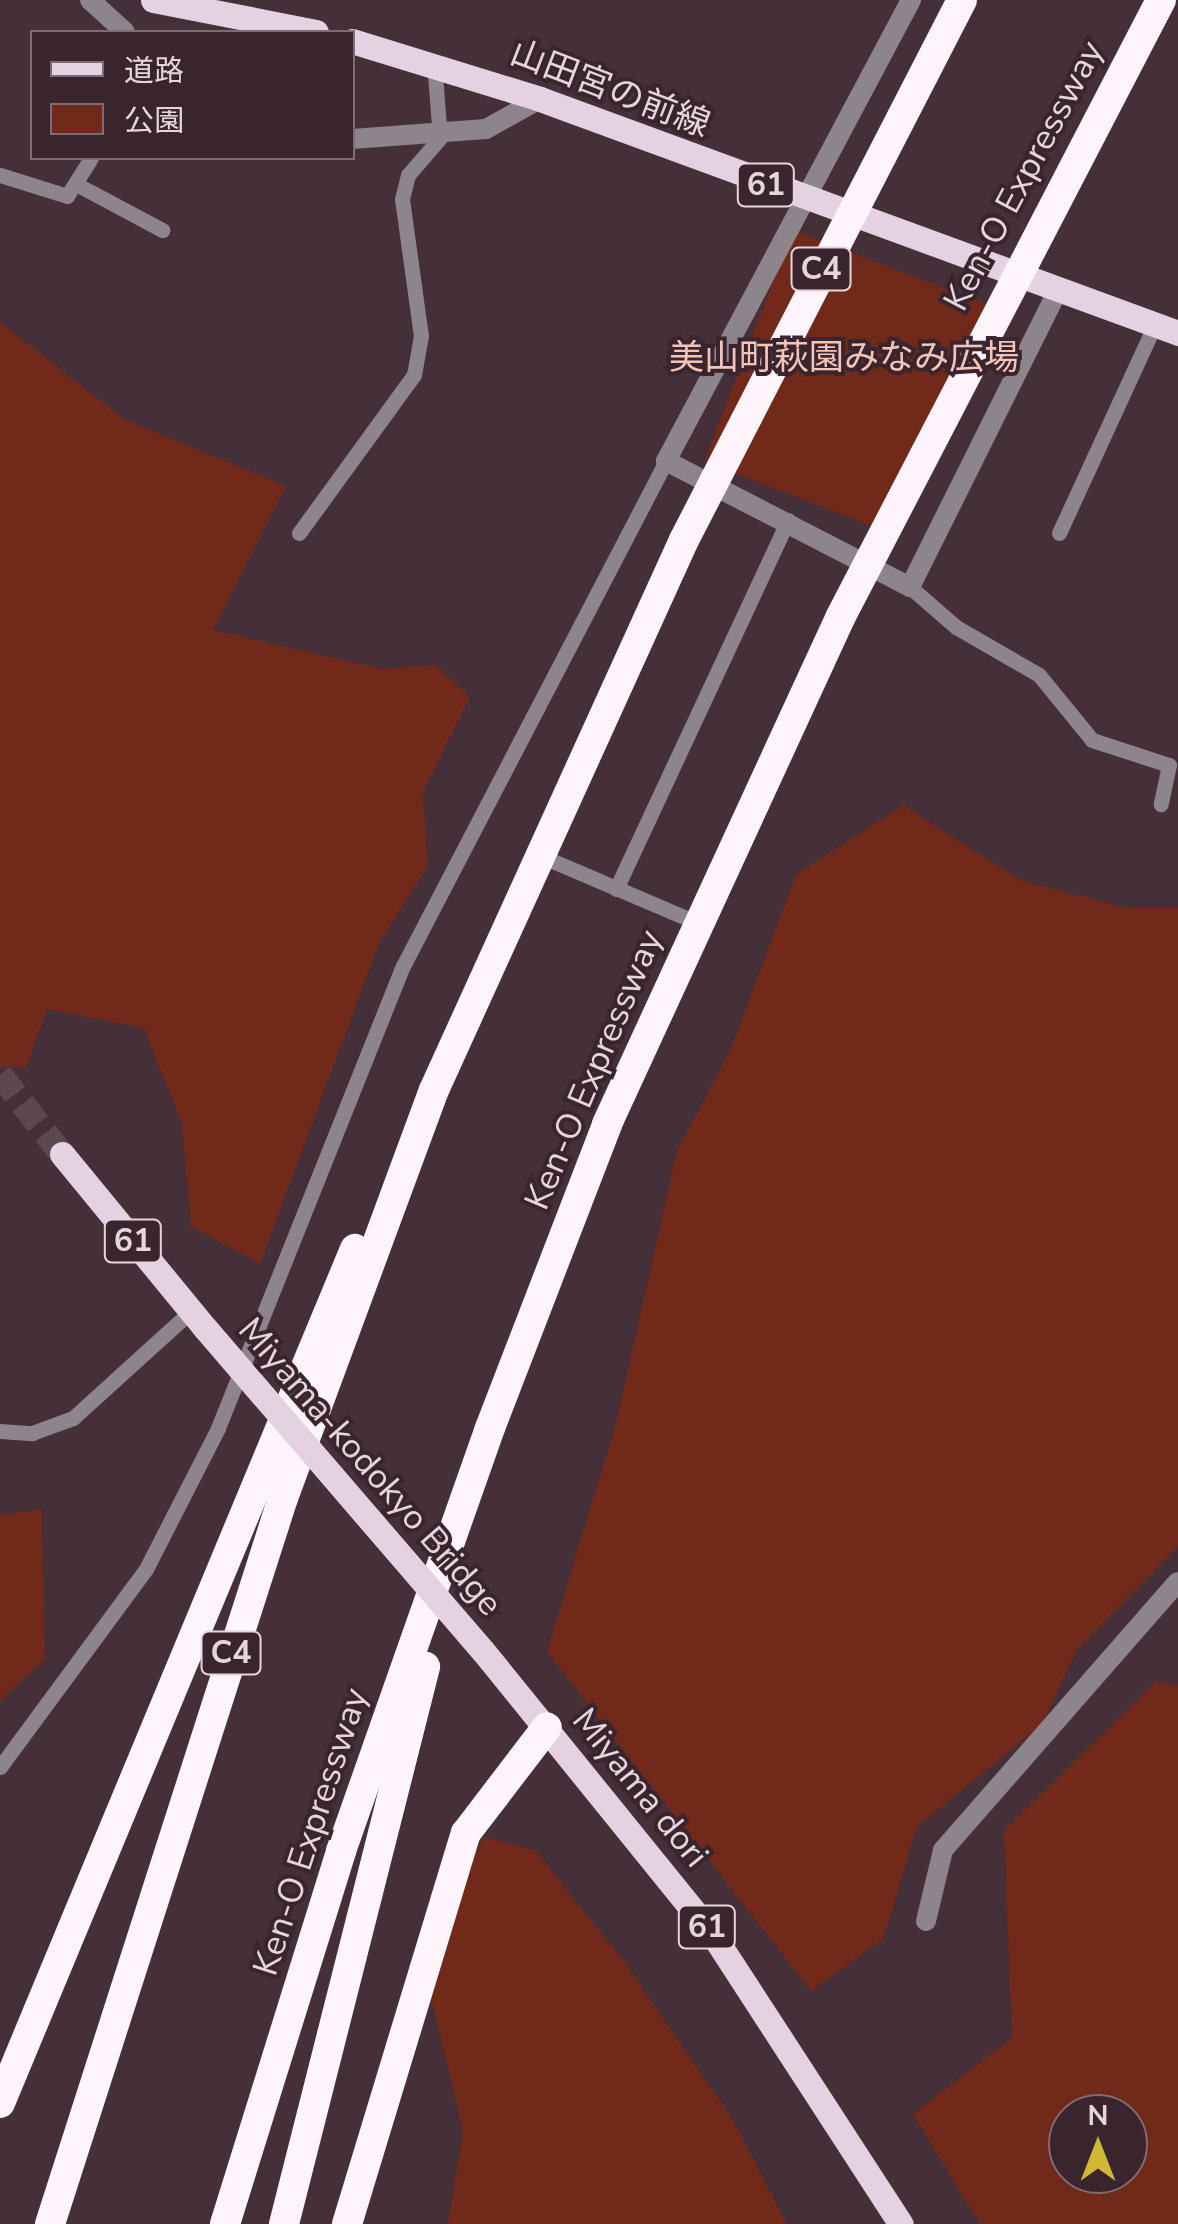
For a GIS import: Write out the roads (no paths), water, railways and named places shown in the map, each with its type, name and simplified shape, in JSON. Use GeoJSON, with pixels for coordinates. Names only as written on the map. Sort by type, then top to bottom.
{"type":"FeatureCollection","features":[{"type":"Feature","properties":{"kind":"highway","name":"C4"},"geometry":{"type":"LineString","coordinates":[[50,2224],[283,1498],[434,1090],[684,540],[962,0]]}},
{"type":"Feature","properties":{"kind":"highway","name":"Ken-O Expressway"},"geometry":{"type":"LineString","coordinates":[[225,2224],[341,1851],[490,1428],[607,1124],[840,616],[1161,0]]}},
{"type":"Feature","properties":{"kind":"highway"},"geometry":{"type":"LineString","coordinates":[[0,2103],[371,1211],[434,1090]]}},
{"type":"Feature","properties":{"kind":"highway"},"geometry":{"type":"LineString","coordinates":[[284,2224],[490,1428]]}},
{"type":"Feature","properties":{"kind":"highway"},"geometry":{"type":"LineString","coordinates":[[347,2224],[466,1833],[547,1726]]}},
{"type":"Feature","properties":{"kind":"main road"},"geometry":{"type":"LineString","coordinates":[[153,0],[306,30]]}},
{"type":"Feature","properties":{"kind":"main road","name":"山田宮の前線"},"geometry":{"type":"LineString","coordinates":[[355,42],[434,62],[540,99],[798,198],[1166,328]]}},
{"type":"Feature","properties":{"kind":"main road","name":"61"},"geometry":{"type":"LineString","coordinates":[[62,1154],[197,1320]]}},
{"type":"Feature","properties":{"kind":"main road","name":"Miyama-kodokyo Bridge"},"geometry":{"type":"LineString","coordinates":[[197,1320],[483,1651]]}},
{"type":"Feature","properties":{"kind":"main road","name":"Miyama dori"},"geometry":{"type":"LineString","coordinates":[[483,1651],[715,1938],[901,2224]]}},
{"type":"Feature","properties":{"kind":"street"},"geometry":{"type":"LineString","coordinates":[[90,0],[115,29]]}},
{"type":"Feature","properties":{"kind":"street"},"geometry":{"type":"LineString","coordinates":[[911,0],[798,198],[666,461],[788,520],[910,586],[1058,290]]}},
{"type":"Feature","properties":{"kind":"street"},"geometry":{"type":"LineString","coordinates":[[355,139],[440,138],[486,129],[540,99]]}},
{"type":"Feature","properties":{"kind":"street"},"geometry":{"type":"LineString","coordinates":[[926,1921],[943,1850],[1178,1582]]}},
{"type":"Feature","properties":{"kind":"lane"},"geometry":{"type":"LineString","coordinates":[[299,533],[414,374],[421,336],[402,200],[408,175],[440,138],[434,62]]}},
{"type":"Feature","properties":{"kind":"lane"},"geometry":{"type":"LineString","coordinates":[[0,175],[67,196],[90,160]]}},
{"type":"Feature","properties":{"kind":"lane"},"geometry":{"type":"LineString","coordinates":[[76,184],[162,230]]}},
{"type":"Feature","properties":{"kind":"lane"},"geometry":{"type":"LineString","coordinates":[[1059,533],[1166,328]]}},
{"type":"Feature","properties":{"kind":"lane"},"geometry":{"type":"LineString","coordinates":[[0,1767],[146,1569],[209,1446],[403,966],[666,461]]}},
{"type":"Feature","properties":{"kind":"lane"},"geometry":{"type":"LineString","coordinates":[[616,889],[788,520]]}},
{"type":"Feature","properties":{"kind":"lane"},"geometry":{"type":"LineString","coordinates":[[910,586],[956,627],[1039,675],[1092,740],[1169,765],[1161,804]]}},
{"type":"Feature","properties":{"kind":"lane"},"geometry":{"type":"LineString","coordinates":[[541,856],[698,923]]}},
{"type":"Feature","properties":{"kind":"lane"},"geometry":{"type":"LineString","coordinates":[[0,1431],[32,1433],[72,1418],[197,1320]]}},
{"type":"Feature","properties":{"kind":"tunnel"},"geometry":{"type":"LineString","coordinates":[[0,1074],[62,1154]]}},
{"type":"Feature","properties":{"kind":"park label","name":"美山町萩園みなみ広場"},"geometry":{"type":"Point","coordinates":[844,358]}}]}
